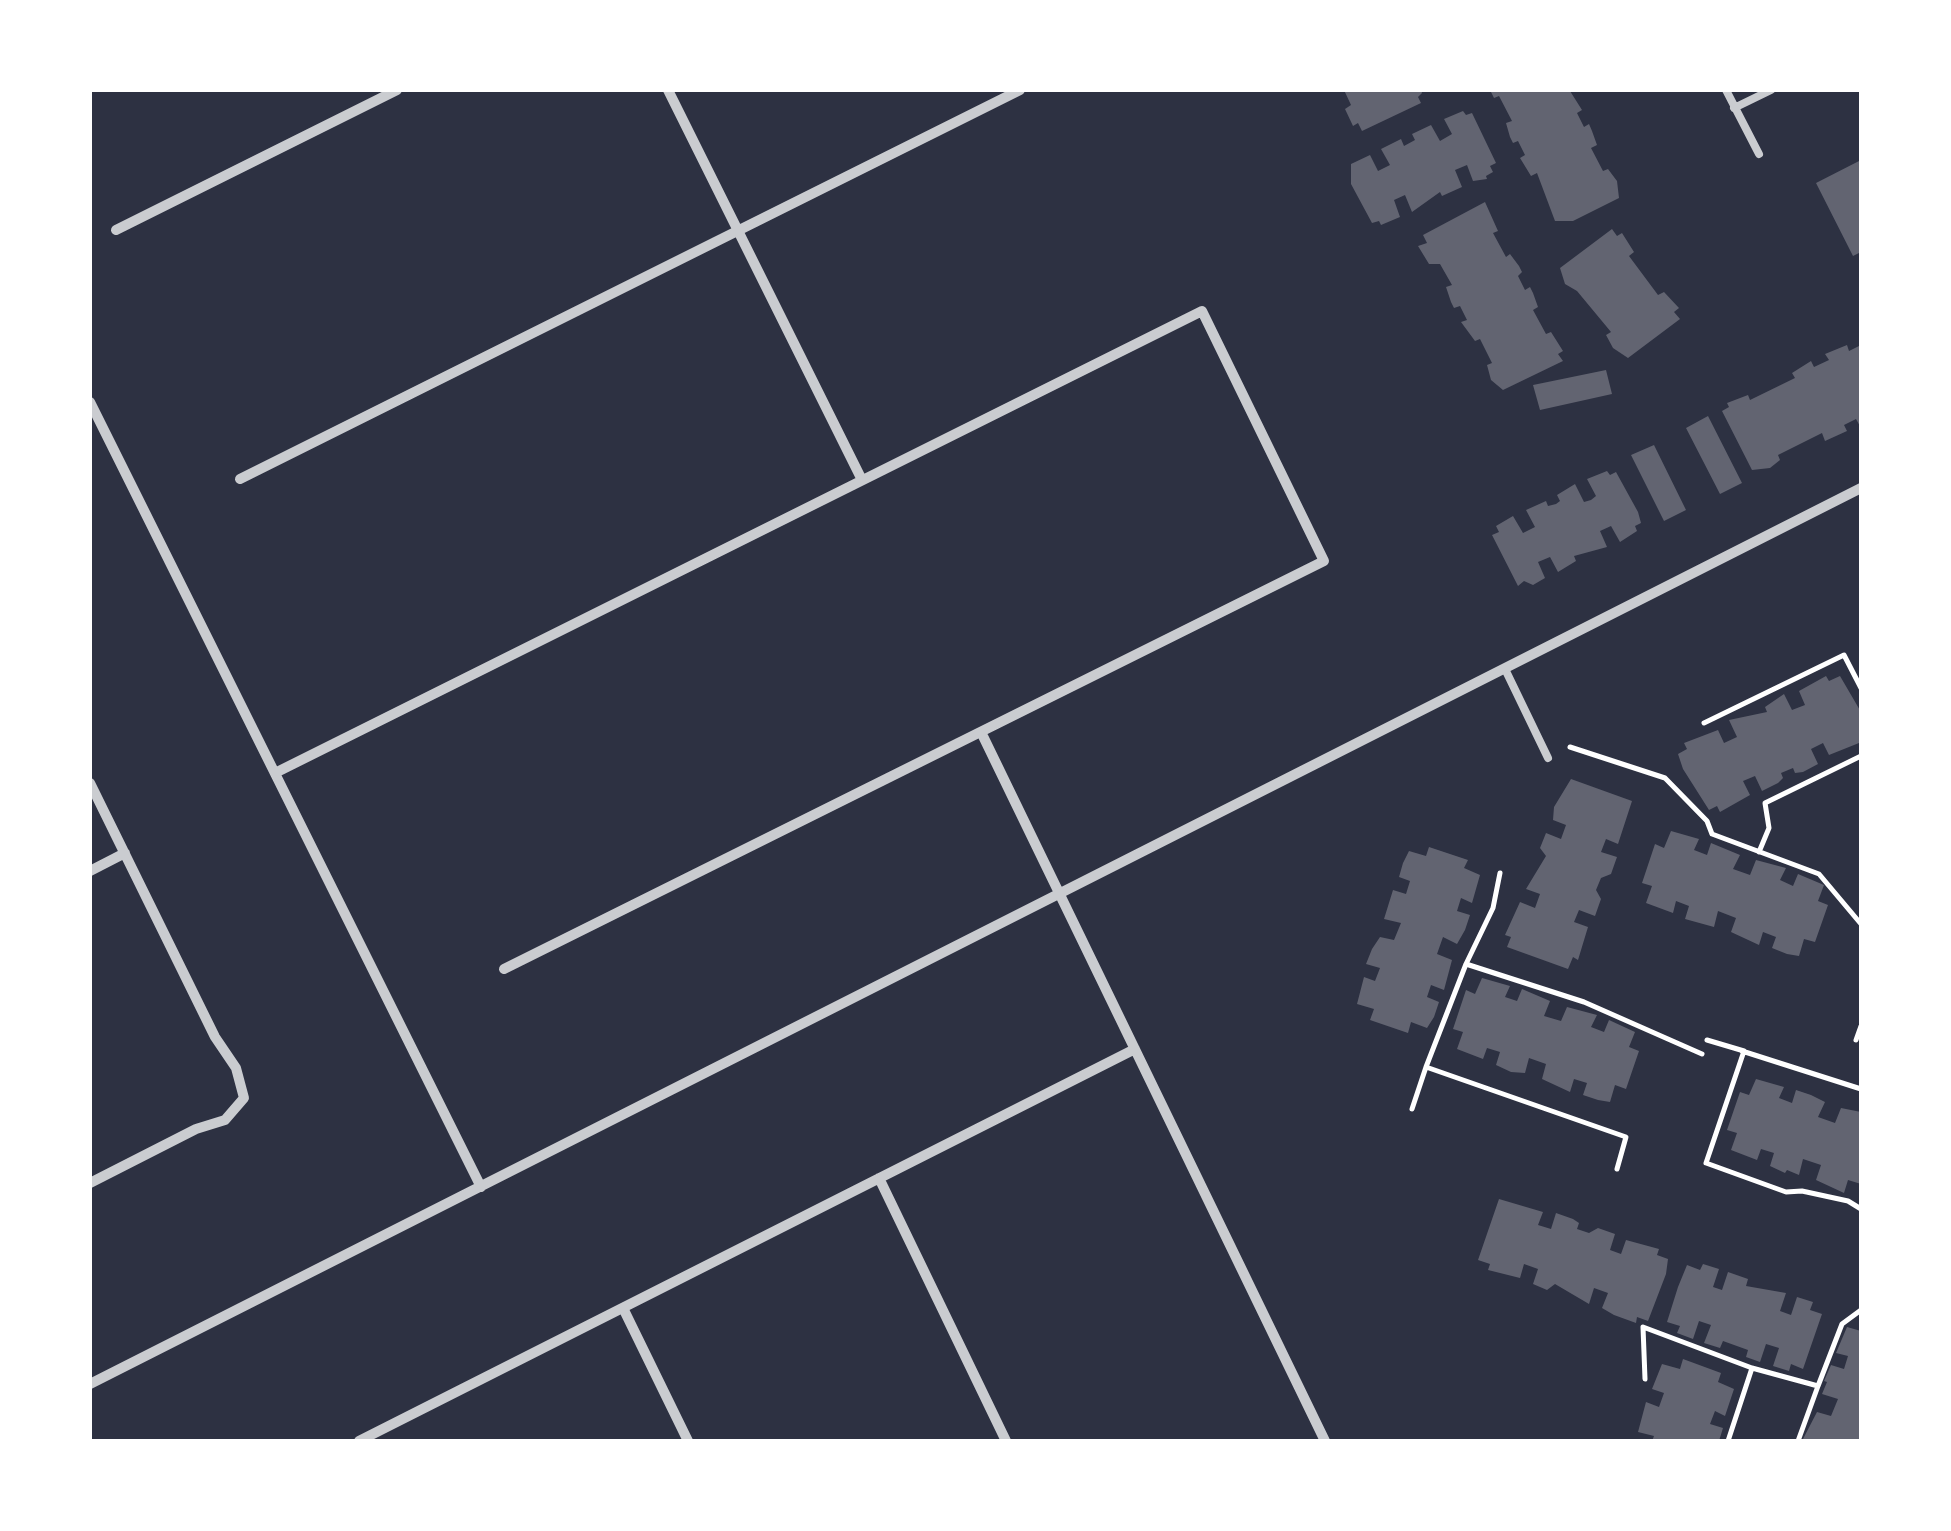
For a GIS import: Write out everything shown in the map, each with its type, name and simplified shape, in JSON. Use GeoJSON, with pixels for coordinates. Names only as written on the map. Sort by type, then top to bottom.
{"type":"FeatureCollection","features":[{"type":"Feature","properties":{"kind":"street"},"geometry":{"type":"LineString","coordinates":[[116,230],[397,90]]}},
{"type":"Feature","properties":{"kind":"street"},"geometry":{"type":"LineString","coordinates":[[668,90],[862,480]]}},
{"type":"Feature","properties":{"kind":"street"},"geometry":{"type":"LineString","coordinates":[[240,479],[1020,90]]}},
{"type":"Feature","properties":{"kind":"street"},"geometry":{"type":"LineString","coordinates":[[275,773],[1202,311],[1324,561],[504,969]]}},
{"type":"Feature","properties":{"kind":"street"},"geometry":{"type":"LineString","coordinates":[[90,402],[481,1187]]}},
{"type":"Feature","properties":{"kind":"street"},"geometry":{"type":"LineString","coordinates":[[90,1384],[1861,488]]}},
{"type":"Feature","properties":{"kind":"street"},"geometry":{"type":"LineString","coordinates":[[981,732],[1325,1441]]}},
{"type":"Feature","properties":{"kind":"street"},"geometry":{"type":"LineString","coordinates":[[90,783],[216,1037],[236,1068],[244,1098],[225,1120],[196,1129],[90,1183]]}},
{"type":"Feature","properties":{"kind":"street"},"geometry":{"type":"LineString","coordinates":[[90,871],[125,854]]}},
{"type":"Feature","properties":{"kind":"street"},"geometry":{"type":"LineString","coordinates":[[359,1441],[1135,1049]]}},
{"type":"Feature","properties":{"kind":"street"},"geometry":{"type":"LineString","coordinates":[[879,1178],[1006,1441]]}},
{"type":"Feature","properties":{"kind":"street"},"geometry":{"type":"LineString","coordinates":[[623,1308],[688,1441]]}},
{"type":"Feature","properties":{"kind":"lane"},"geometry":{"type":"LineString","coordinates":[[1726,90],[1758,154]]}},
{"type":"Feature","properties":{"kind":"lane"},"geometry":{"type":"LineString","coordinates":[[1734,108],[1771,90]]}},
{"type":"Feature","properties":{"kind":"lane"},"geometry":{"type":"LineString","coordinates":[[1505,670],[1548,758]]}},
{"type":"Feature","properties":{"kind":"path"},"geometry":{"type":"LineString","coordinates":[[1704,723],[1844,655],[1861,688]]}},
{"type":"Feature","properties":{"kind":"path"},"geometry":{"type":"LineString","coordinates":[[1570,747],[1665,778],[1706,821],[1712,834],[1818,874],[1861,924]]}},
{"type":"Feature","properties":{"kind":"path"},"geometry":{"type":"LineString","coordinates":[[1760,852],[1768,828],[1764,803],[1861,756]]}},
{"type":"Feature","properties":{"kind":"path"},"geometry":{"type":"LineString","coordinates":[[1412,1109],[1466,964],[1493,908],[1500,872]]}},
{"type":"Feature","properties":{"kind":"path"},"geometry":{"type":"LineString","coordinates":[[1466,964],[1584,1002],[1702,1054]]}},
{"type":"Feature","properties":{"kind":"path"},"geometry":{"type":"LineString","coordinates":[[1856,1040],[1861,1026]]}},
{"type":"Feature","properties":{"kind":"path"},"geometry":{"type":"LineString","coordinates":[[1707,1040],[1861,1089]]}},
{"type":"Feature","properties":{"kind":"path"},"geometry":{"type":"LineString","coordinates":[[1740,1050],[1744,1051],[1706,1163],[1786,1192],[1802,1191],[1848,1201],[1861,1209]]}},
{"type":"Feature","properties":{"kind":"path"},"geometry":{"type":"LineString","coordinates":[[1426,1067],[1626,1137],[1618,1169]]}},
{"type":"Feature","properties":{"kind":"path"},"geometry":{"type":"LineString","coordinates":[[1798,1441],[1842,1324],[1861,1310]]}},
{"type":"Feature","properties":{"kind":"path"},"geometry":{"type":"LineString","coordinates":[[1646,1379],[1643,1328],[1752,1368],[1818,1386]]}},
{"type":"Feature","properties":{"kind":"path"},"geometry":{"type":"LineString","coordinates":[[1728,1441],[1752,1368]]}},
{"type":"Feature","properties":{"kind":"building"},"geometry":{"type":"Polygon","coordinates":[[[1344,90],[1421,90],[1421,103],[1362,131],[1358,123],[1353,126],[1345,109],[1351,105],[1344,90]]]}},
{"type":"Feature","properties":{"kind":"building"},"geometry":{"type":"Polygon","coordinates":[[[1490,90],[1570,91],[1582,110],[1577,113],[1584,127],[1589,124],[1592,131],[1597,145],[1591,148],[1603,171],[1608,169],[1617,181],[1619,198],[1573,221],[1555,221],[1537,173],[1531,176],[1520,158],[1525,155],[1518,141],[1513,143],[1510,137],[1506,123],[1512,121],[1499,96],[1494,98],[1490,90]]]}},
{"type":"Feature","properties":{"kind":"building"},"geometry":{"type":"Polygon","coordinates":[[[1463,111],[1466,115],[1472,113],[1496,163],[1490,166],[1493,172],[1487,179],[1473,181],[1467,165],[1455,170],[1462,187],[1442,196],[1440,192],[1412,212],[1405,195],[1394,200],[1400,217],[1381,225],[1379,221],[1372,223],[1351,184],[1351,164],[1370,155],[1378,171],[1390,165],[1381,149],[1401,139],[1404,146],[1415,140],[1412,134],[1431,125],[1440,141],[1452,134],[1444,119],[1463,111]]]}},
{"type":"Feature","properties":{"kind":"building"},"geometry":{"type":"Polygon","coordinates":[[[1861,160],[1861,252],[1853,256],[1816,183],[1861,160]]]}},
{"type":"Feature","properties":{"kind":"building"},"geometry":{"type":"Polygon","coordinates":[[[1485,202],[1498,231],[1493,233],[1506,257],[1510,254],[1519,266],[1522,272],[1518,276],[1525,290],[1530,287],[1533,293],[1538,307],[1533,310],[1546,334],[1551,332],[1563,351],[1558,354],[1563,361],[1503,390],[1491,380],[1487,365],[1492,363],[1480,339],[1475,341],[1461,322],[1467,320],[1460,306],[1454,308],[1451,302],[1446,287],[1452,285],[1440,264],[1429,264],[1418,246],[1427,243],[1423,235],[1485,202]]]}},
{"type":"Feature","properties":{"kind":"building"},"geometry":{"type":"Polygon","coordinates":[[[1612,229],[1617,236],[1622,233],[1634,252],[1629,256],[1658,295],[1664,292],[1679,308],[1674,312],[1680,319],[1628,358],[1613,348],[1606,335],[1611,332],[1577,291],[1565,284],[1560,268],[1612,229]]]}},
{"type":"Feature","properties":{"kind":"building"},"geometry":{"type":"Polygon","coordinates":[[[1847,345],[1849,351],[1861,345],[1861,428],[1856,419],[1844,425],[1847,431],[1825,441],[1822,433],[1778,455],[1780,460],[1770,468],[1752,470],[1722,411],[1729,407],[1727,403],[1748,395],[1750,400],[1795,378],[1792,373],[1811,361],[1814,367],[1829,360],[1825,354],[1847,345]]]}},
{"type":"Feature","properties":{"kind":"building"},"geometry":{"type":"Polygon","coordinates":[[[1606,370],[1612,394],[1540,410],[1533,385],[1606,370]]]}},
{"type":"Feature","properties":{"kind":"building"},"geometry":{"type":"Polygon","coordinates":[[[1708,416],[1742,483],[1720,494],[1686,428],[1708,416]]]}},
{"type":"Feature","properties":{"kind":"building"},"geometry":{"type":"Polygon","coordinates":[[[1654,445],[1686,510],[1664,521],[1631,455],[1654,445]]]}},
{"type":"Feature","properties":{"kind":"building"},"geometry":{"type":"Polygon","coordinates":[[[1607,471],[1610,475],[1616,472],[1638,512],[1641,523],[1635,526],[1637,531],[1620,542],[1611,526],[1600,531],[1607,547],[1574,556],[1576,561],[1558,572],[1550,557],[1538,562],[1545,578],[1533,585],[1524,581],[1518,586],[1492,535],[1499,532],[1496,526],[1513,516],[1523,533],[1535,527],[1526,510],[1546,501],[1548,506],[1556,504],[1560,501],[1557,495],[1575,484],[1584,502],[1591,500],[1596,496],[1587,479],[1607,471]]]}},
{"type":"Feature","properties":{"kind":"building"},"geometry":{"type":"Polygon","coordinates":[[[1826,676],[1829,681],[1840,676],[1861,712],[1859,743],[1829,755],[1823,743],[1811,749],[1818,764],[1803,772],[1795,773],[1793,768],[1781,773],[1783,778],[1778,783],[1762,791],[1755,776],[1743,781],[1750,795],[1720,812],[1717,806],[1709,810],[1683,769],[1678,754],[1687,749],[1684,743],[1718,730],[1724,743],[1737,737],[1729,720],[1767,712],[1765,707],[1784,694],[1792,710],[1805,705],[1799,691],[1826,676]]]}},
{"type":"Feature","properties":{"kind":"building"},"geometry":{"type":"Polygon","coordinates":[[[1571,779],[1632,801],[1618,844],[1606,839],[1601,852],[1617,857],[1611,874],[1601,878],[1596,890],[1601,899],[1595,916],[1579,910],[1574,922],[1588,927],[1578,960],[1573,957],[1568,969],[1507,947],[1511,937],[1505,935],[1520,902],[1535,908],[1540,894],[1526,889],[1546,856],[1540,848],[1546,833],[1561,839],[1566,825],[1553,820],[1554,807],[1571,779]]]}},
{"type":"Feature","properties":{"kind":"building"},"geometry":{"type":"Polygon","coordinates":[[[1671,831],[1699,839],[1694,850],[1707,855],[1711,843],[1740,855],[1733,869],[1750,875],[1756,860],[1786,868],[1780,880],[1793,886],[1798,874],[1824,885],[1818,901],[1828,905],[1815,942],[1804,939],[1799,956],[1787,954],[1772,948],[1776,937],[1763,932],[1759,945],[1731,932],[1736,918],[1718,911],[1714,927],[1685,919],[1689,906],[1676,901],[1673,913],[1646,903],[1652,886],[1642,883],[1655,844],[1664,848],[1671,831]]]}},
{"type":"Feature","properties":{"kind":"building"},"geometry":{"type":"Polygon","coordinates":[[[1429,847],[1468,860],[1464,868],[1480,875],[1472,903],[1461,898],[1457,911],[1470,915],[1465,930],[1457,944],[1443,937],[1437,954],[1452,960],[1444,990],[1431,985],[1427,997],[1439,1002],[1434,1017],[1427,1028],[1411,1022],[1408,1033],[1370,1020],[1374,1009],[1357,1004],[1364,977],[1375,981],[1380,968],[1366,964],[1372,949],[1380,937],[1394,940],[1401,923],[1384,919],[1393,890],[1406,894],[1410,881],[1399,877],[1403,863],[1409,851],[1426,856],[1429,847]]]}},
{"type":"Feature","properties":{"kind":"building"},"geometry":{"type":"Polygon","coordinates":[[[1482,978],[1510,986],[1505,997],[1517,1001],[1522,989],[1550,1001],[1544,1016],[1561,1021],[1567,1007],[1597,1015],[1591,1027],[1604,1032],[1609,1020],[1635,1032],[1629,1047],[1639,1051],[1626,1089],[1615,1085],[1610,1102],[1598,1100],[1583,1095],[1587,1083],[1574,1079],[1570,1092],[1542,1079],[1546,1064],[1529,1058],[1525,1073],[1511,1072],[1496,1065],[1500,1052],[1487,1048],[1483,1059],[1457,1049],[1463,1032],[1453,1029],[1466,990],[1475,994],[1482,978]]]}},
{"type":"Feature","properties":{"kind":"building"},"geometry":{"type":"Polygon","coordinates":[[[1756,1079],[1784,1087],[1779,1098],[1792,1103],[1796,1090],[1825,1102],[1818,1117],[1835,1123],[1841,1108],[1861,1112],[1861,1184],[1848,1180],[1844,1193],[1816,1180],[1821,1165],[1803,1159],[1799,1175],[1787,1170],[1785,1173],[1770,1166],[1774,1153],[1761,1149],[1757,1160],[1731,1150],[1737,1133],[1727,1130],[1740,1092],[1749,1095],[1756,1079]]]}},
{"type":"Feature","properties":{"kind":"building"},"geometry":{"type":"Polygon","coordinates":[[[1499,1199],[1543,1212],[1538,1225],[1551,1229],[1556,1213],[1579,1223],[1577,1229],[1589,1233],[1598,1228],[1615,1234],[1610,1250],[1621,1254],[1626,1240],[1659,1249],[1657,1255],[1668,1259],[1666,1274],[1648,1321],[1637,1317],[1636,1323],[1602,1308],[1608,1293],[1594,1288],[1589,1304],[1555,1284],[1547,1290],[1533,1284],[1538,1269],[1524,1264],[1520,1278],[1488,1270],[1490,1264],[1478,1260],[1499,1199]]]}},
{"type":"Feature","properties":{"kind":"building"},"geometry":{"type":"Polygon","coordinates":[[[1703,1264],[1719,1269],[1713,1287],[1722,1290],[1728,1272],[1748,1279],[1746,1286],[1786,1293],[1780,1311],[1791,1315],[1797,1297],[1813,1302],[1810,1310],[1822,1314],[1803,1369],[1791,1364],[1789,1371],[1773,1366],[1779,1348],[1766,1344],[1760,1362],[1746,1357],[1748,1350],[1723,1341],[1720,1348],[1704,1343],[1711,1325],[1699,1321],[1693,1339],[1677,1333],[1680,1326],[1667,1322],[1678,1287],[1687,1265],[1700,1270],[1703,1264]]]}},
{"type":"Feature","properties":{"kind":"building"},"geometry":{"type":"Polygon","coordinates":[[[1847,1327],[1861,1331],[1861,1441],[1803,1439],[1817,1412],[1831,1416],[1838,1399],[1822,1394],[1831,1365],[1844,1369],[1848,1356],[1836,1353],[1847,1327]]]}},
{"type":"Feature","properties":{"kind":"building"},"geometry":{"type":"Polygon","coordinates":[[[1683,1359],[1721,1373],[1718,1382],[1734,1389],[1725,1416],[1715,1411],[1710,1424],[1723,1428],[1719,1441],[1652,1441],[1654,1436],[1638,1432],[1646,1402],[1659,1407],[1664,1393],[1652,1389],[1662,1364],[1680,1369],[1683,1359]]]}}]}
